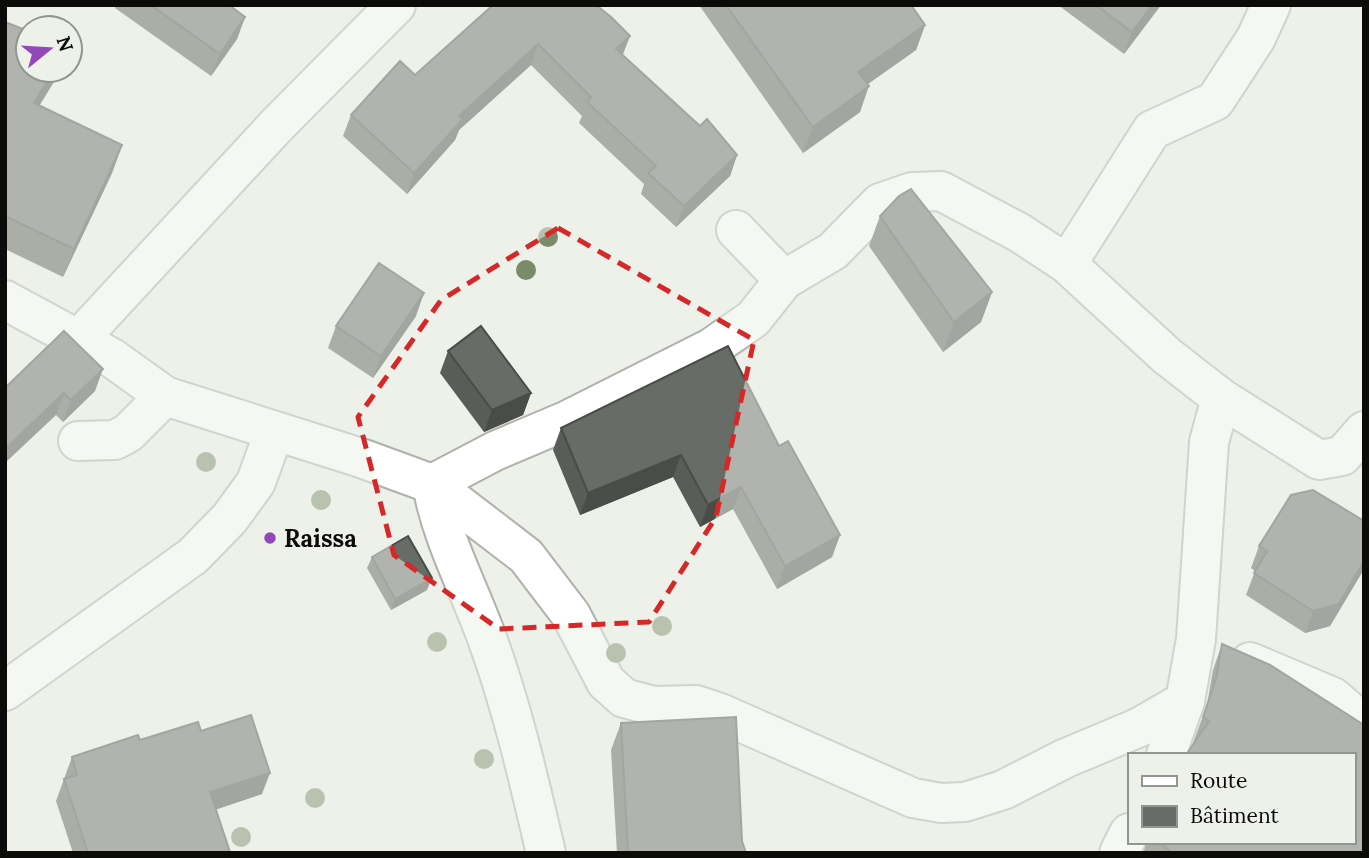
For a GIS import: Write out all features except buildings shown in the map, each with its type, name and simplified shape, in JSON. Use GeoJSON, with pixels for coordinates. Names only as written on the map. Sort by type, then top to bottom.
{"type":"FeatureCollection","features":[{"type":"Feature","properties":{"kind":"street"},"geometry":{"type":"LineString","coordinates":[[78,340],[276,126],[396,5]]}},
{"type":"Feature","properties":{"kind":"street"},"geometry":{"type":"LineString","coordinates":[[1068,264],[1152,130],[1215,102],[1256,38],[1270,5]]}},
{"type":"Feature","properties":{"kind":"street"},"geometry":{"type":"LineString","coordinates":[[432,484],[495,450],[568,420],[711,348],[753,318],[784,280],[833,251],[880,203],[912,192],[941,191],[1020,233],[1068,264],[1167,356],[1221,398],[1320,460],[1342,456],[1364,431]]}},
{"type":"Feature","properties":{"kind":"street"},"geometry":{"type":"LineString","coordinates":[[736,230],[784,280]]}},
{"type":"Feature","properties":{"kind":"street"},"geometry":{"type":"LineString","coordinates":[[5,300],[112,358],[165,396],[361,458],[432,484],[526,556],[564,605],[606,682],[624,698],[654,706],[696,705],[720,713],[913,798],[941,803],[965,802],[1003,790],[1066,758],[1140,727],[1185,701]]}},
{"type":"Feature","properties":{"kind":"street"},"geometry":{"type":"LineString","coordinates":[[78,441],[115,440],[128,433],[165,396]]}},
{"type":"Feature","properties":{"kind":"street"},"geometry":{"type":"LineString","coordinates":[[1167,753],[1185,701],[1196,639],[1205,473],[1209,442],[1221,398]]}},
{"type":"Feature","properties":{"kind":"street"},"geometry":{"type":"LineString","coordinates":[[5,691],[193,556],[230,518],[256,482],[274,432]]}},
{"type":"Feature","properties":{"kind":"street"},"geometry":{"type":"LineString","coordinates":[[432,484],[436,505],[479,615],[516,725],[546,853]]}},
{"type":"Feature","properties":{"kind":"street"},"geometry":{"type":"LineString","coordinates":[[1196,639],[1333,697],[1364,724]]}},
{"type":"Feature","properties":{"kind":"street"},"geometry":{"type":"LineString","coordinates":[[1119,853],[1128,835]]}},
{"type":"Feature","properties":{"kind":"highlighted area"},"geometry":{"type":"Polygon","coordinates":[[[558,228],[754,340],[716,517],[649,622],[499,629],[394,555],[358,417],[441,300],[558,228]]]}},
{"type":"Feature","properties":{"kind":"place","name":"Raissa"},"geometry":{"type":"Point","coordinates":[270,538]}}]}
